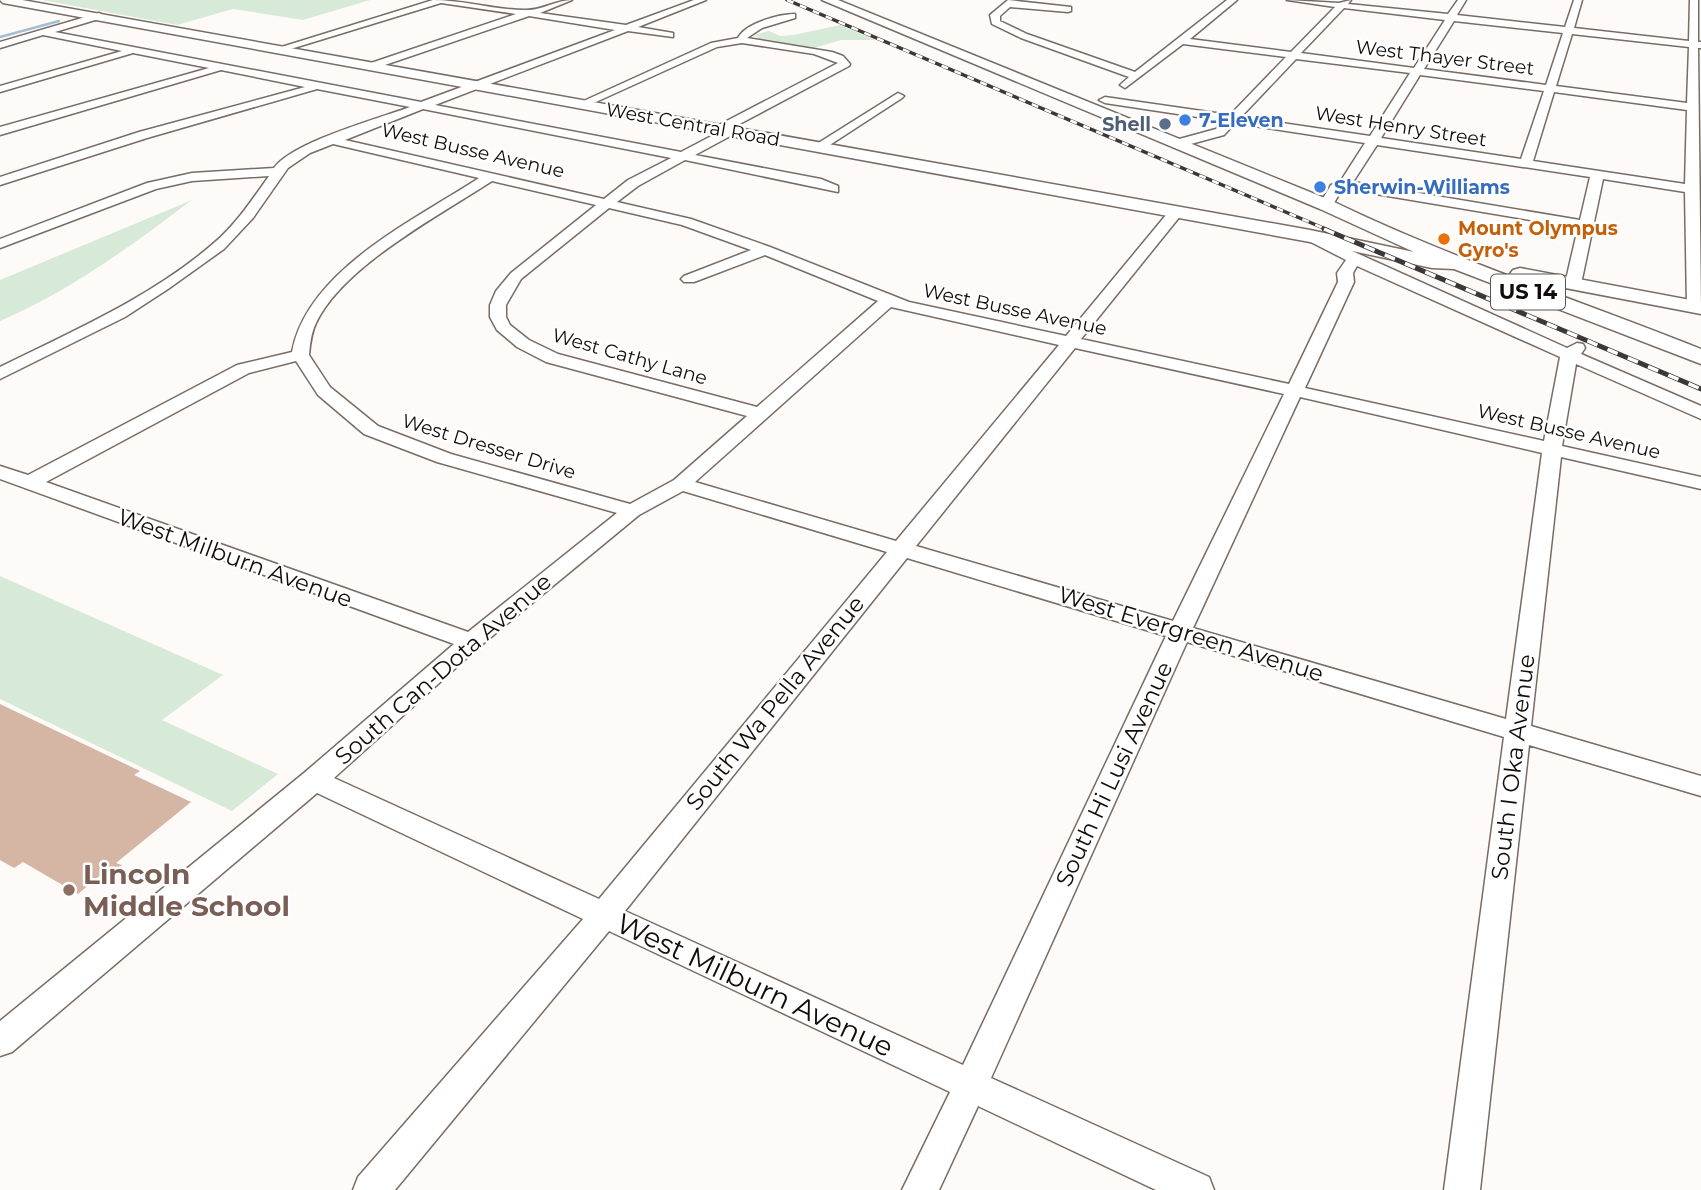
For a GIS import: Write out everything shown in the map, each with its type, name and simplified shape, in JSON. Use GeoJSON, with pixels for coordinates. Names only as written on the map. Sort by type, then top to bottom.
{"type":"FeatureCollection","features":[{"type":"Feature","properties":{"kind":"main road","name":"West Central Road"},"geometry":{"type":"LineString","coordinates":[[2,0],[1310,236],[1386,255],[1456,263],[1698,307]]}},
{"type":"Feature","properties":{"kind":"main road","name":"West Central Road"},"geometry":{"type":"LineString","coordinates":[[26,0],[77,12]]}},
{"type":"Feature","properties":{"kind":"main road","name":"US 14"},"geometry":{"type":"LineString","coordinates":[[828,0],[1331,207],[1395,229],[1554,293],[1601,317]]}},
{"type":"Feature","properties":{"kind":"main road","name":"US 14"},"geometry":{"type":"LineString","coordinates":[[1331,207],[1386,255],[1456,263],[1701,357]]}},
{"type":"Feature","properties":{"kind":"street"},"geometry":{"type":"LineString","coordinates":[[280,49],[441,0],[670,35]]}},
{"type":"Feature","properties":{"kind":"street"},"geometry":{"type":"LineString","coordinates":[[372,66],[568,0]]}},
{"type":"Feature","properties":{"kind":"street"},"geometry":{"type":"LineString","coordinates":[[0,374],[119,314],[219,246],[247,215],[277,172],[293,158],[331,140],[702,0]]}},
{"type":"Feature","properties":{"kind":"street"},"geometry":{"type":"LineString","coordinates":[[1086,107],[1105,100],[1184,41],[1233,0]]}},
{"type":"Feature","properties":{"kind":"street"},"geometry":{"type":"LineString","coordinates":[[1292,0],[1344,3],[1451,18],[1697,45]]}},
{"type":"Feature","properties":{"kind":"street"},"geometry":{"type":"LineString","coordinates":[[1345,185],[1462,0]]}},
{"type":"Feature","properties":{"kind":"street"},"geometry":{"type":"LineString","coordinates":[[1525,164],[1578,0]]}},
{"type":"Feature","properties":{"kind":"street"},"geometry":{"type":"LineString","coordinates":[[1694,0],[1697,107],[1692,189],[1698,307]]}},
{"type":"Feature","properties":{"kind":"street"},"geometry":{"type":"LineString","coordinates":[[1068,9],[1012,2],[995,15],[995,22],[1003,28],[1136,76]]}},
{"type":"Feature","properties":{"kind":"street"},"geometry":{"type":"LineString","coordinates":[[1176,144],[1217,134],[1344,3]]}},
{"type":"Feature","properties":{"kind":"street"},"geometry":{"type":"LineString","coordinates":[[0,45],[99,16]]}},
{"type":"Feature","properties":{"kind":"street"},"geometry":{"type":"LineString","coordinates":[[583,104],[715,45],[742,40],[743,35],[759,26],[792,16]]}},
{"type":"Feature","properties":{"kind":"street","name":"West Busse Avenue"},"geometry":{"type":"LineString","coordinates":[[40,32],[816,182],[833,189]]}},
{"type":"Feature","properties":{"kind":"street","name":"West Cathy Lane"},"geometry":{"type":"LineString","coordinates":[[742,40],[819,52],[841,58],[845,64],[634,183],[516,276],[503,290],[498,302],[500,321],[508,333],[522,345],[552,358],[759,413]]}},
{"type":"Feature","properties":{"kind":"street","name":"West Thayer Street"},"geometry":{"type":"LineString","coordinates":[[1184,41],[1697,107]]}},
{"type":"Feature","properties":{"kind":"street"},"geometry":{"type":"LineString","coordinates":[[0,89],[136,50]]}},
{"type":"Feature","properties":{"kind":"street"},"geometry":{"type":"LineString","coordinates":[[0,131],[223,67]]}},
{"type":"Feature","properties":{"kind":"street"},"geometry":{"type":"LineString","coordinates":[[0,181],[143,135],[318,86]]}},
{"type":"Feature","properties":{"kind":"street"},"geometry":{"type":"LineString","coordinates":[[818,147],[898,96]]}},
{"type":"Feature","properties":{"kind":"street","name":"West Henry Street"},"geometry":{"type":"LineString","coordinates":[[1105,100],[1692,189]]}},
{"type":"Feature","properties":{"kind":"street","name":"West Busse Avenue"},"geometry":{"type":"LineString","coordinates":[[331,140],[686,222],[765,250],[888,301],[1701,482]]}},
{"type":"Feature","properties":{"kind":"street"},"geometry":{"type":"LineString","coordinates":[[0,244],[162,184],[221,174],[277,172]]}},
{"type":"Feature","properties":{"kind":"street"},"geometry":{"type":"LineString","coordinates":[[1573,284],[1597,175]]}},
{"type":"Feature","properties":{"kind":"street"},"geometry":{"type":"LineString","coordinates":[[29,483],[243,369],[300,355],[307,322],[328,292],[366,260],[490,177]]}},
{"type":"Feature","properties":{"kind":"street"},"geometry":{"type":"LineString","coordinates":[[1331,207],[1349,190],[1345,185]]}},
{"type":"Feature","properties":{"kind":"street"},"geometry":{"type":"LineString","coordinates":[[1345,185],[1586,225]]}},
{"type":"Feature","properties":{"kind":"street","name":"South Wa Pella Avenue"},"geometry":{"type":"LineString","coordinates":[[371,1190],[604,915],[1176,212]]}},
{"type":"Feature","properties":{"kind":"street"},"geometry":{"type":"LineString","coordinates":[[1310,236],[1351,270]]}},
{"type":"Feature","properties":{"kind":"street"},"geometry":{"type":"LineString","coordinates":[[689,279],[765,250]]}},
{"type":"Feature","properties":{"kind":"street"},"geometry":{"type":"LineString","coordinates":[[1351,270],[1386,255]]}},
{"type":"Feature","properties":{"kind":"street"},"geometry":{"type":"LineString","coordinates":[[1351,270],[1386,255]]}},
{"type":"Feature","properties":{"kind":"street"},"geometry":{"type":"LineString","coordinates":[[1386,255],[1701,413]]}},
{"type":"Feature","properties":{"kind":"street","name":"South Hi Lusi Avenue"},"geometry":{"type":"LineString","coordinates":[[920,1190],[1351,270]]}},
{"type":"Feature","properties":{"kind":"street","name":"South Can-Dota Avenue"},"geometry":{"type":"LineString","coordinates":[[0,1041],[314,780],[471,642],[632,511],[681,484],[888,301]]}},
{"type":"Feature","properties":{"kind":"street"},"geometry":{"type":"LineString","coordinates":[[1573,351],[1701,402]]}},
{"type":"Feature","properties":{"kind":"street","name":"South I Oka Avenue"},"geometry":{"type":"LineString","coordinates":[[1462,1190],[1552,449],[1573,351]]}},
{"type":"Feature","properties":{"kind":"street","name":"West Dresser Drive"},"geometry":{"type":"LineString","coordinates":[[300,355],[324,391],[370,430],[444,458],[632,511]]}},
{"type":"Feature","properties":{"kind":"street","name":"West Milburn Avenue"},"geometry":{"type":"LineString","coordinates":[[0,472],[471,642]]}},
{"type":"Feature","properties":{"kind":"street","name":"West Evergreen Avenue"},"geometry":{"type":"LineString","coordinates":[[681,484],[1701,786]]}},
{"type":"Feature","properties":{"kind":"street","name":"West Milburn Avenue"},"geometry":{"type":"LineString","coordinates":[[314,780],[1196,1190]]}},
{"type":"Feature","properties":{"kind":"green space"},"geometry":{"type":"Polygon","coordinates":[[[42,0],[370,0],[303,20],[233,9],[177,25],[42,0]]]}},
{"type":"Feature","properties":{"kind":"green space"},"geometry":{"type":"Polygon","coordinates":[[[840,25],[875,40],[841,40],[814,48],[765,42],[754,35],[769,31],[780,36],[793,35],[840,25]]]}},
{"type":"Feature","properties":{"kind":"green space"},"geometry":{"type":"Polygon","coordinates":[[[192,200],[123,251],[75,282],[0,321],[0,280],[192,200]]]}},
{"type":"Feature","properties":{"kind":"green space"},"geometry":{"type":"Polygon","coordinates":[[[0,576],[223,675],[162,720],[278,774],[232,811],[0,699],[0,576]]]}},
{"type":"Feature","properties":{"kind":"building","name":"Lincoln Middle School"},"geometry":{"type":"Polygon","coordinates":[[[0,704],[140,771],[134,775],[191,802],[116,863],[122,865],[109,876],[103,873],[78,894],[23,862],[14,868],[0,860],[0,704]]]}},
{"type":"Feature","properties":{"kind":"waterway"},"geometry":{"type":"LineString","coordinates":[[0,37],[59,21]]}},
{"type":"Feature","properties":{"kind":"railway"},"geometry":{"type":"LineString","coordinates":[[787,0],[1328,230]]}},
{"type":"Feature","properties":{"kind":"railway"},"geometry":{"type":"LineString","coordinates":[[1324,229],[1701,389]]}},
{"type":"Feature","properties":{"kind":"place","name":"7-Eleven"},"geometry":{"type":"Point","coordinates":[1185,120]}},
{"type":"Feature","properties":{"kind":"place","name":"Shell"},"geometry":{"type":"Point","coordinates":[1165,124]}},
{"type":"Feature","properties":{"kind":"place","name":"Sherwin-Williams"},"geometry":{"type":"Point","coordinates":[1320,187]}},
{"type":"Feature","properties":{"kind":"place","name":"Mount Olympus Gyro's"},"geometry":{"type":"Point","coordinates":[1444,239]}},
{"type":"Feature","properties":{"kind":"place","name":"Lincoln Middle School"},"geometry":{"type":"Point","coordinates":[69,890]}}]}
